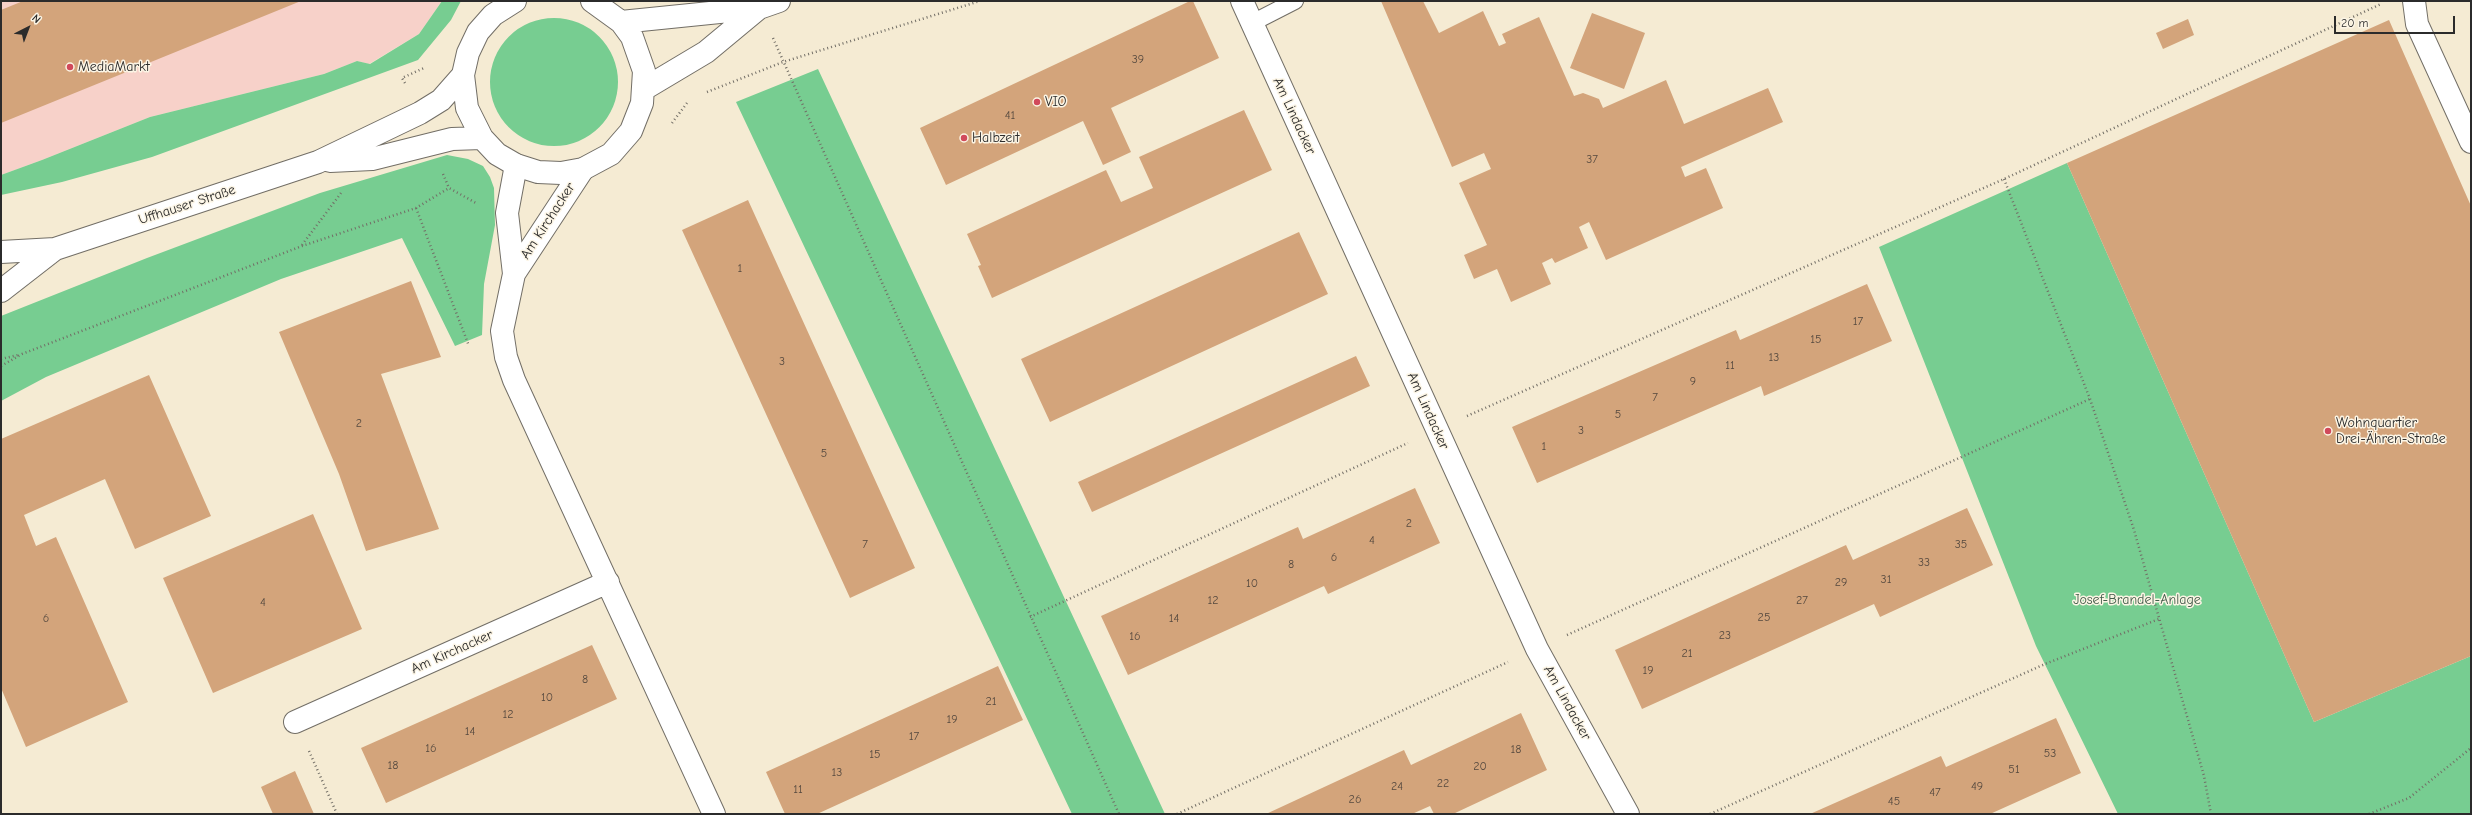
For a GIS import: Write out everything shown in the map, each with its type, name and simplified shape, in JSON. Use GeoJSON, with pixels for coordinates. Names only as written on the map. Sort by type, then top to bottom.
{"type":"FeatureCollection","features":[{"type":"Feature","properties":{"kind":"street","name":"Uffhauser Straße"},"geometry":{"type":"LineString","coordinates":[[513,2],[494,15],[478,32],[468,52],[463,75],[466,108],[482,138],[497,154],[516,165],[538,172],[561,173],[583,169],[611,154],[622,142],[638,118],[644,89],[644,71],[632,38],[621,22],[592,1]]}},
{"type":"Feature","properties":{"kind":"street","name":"Am Lindacker"},"geometry":{"type":"LineString","coordinates":[[1242,1],[1537,648],[1628,814]]}},
{"type":"Feature","properties":{"kind":"street"},"geometry":{"type":"LineString","coordinates":[[2414,1],[2417,24],[2471,142]]}},
{"type":"Feature","properties":{"kind":"street"},"geometry":{"type":"LineString","coordinates":[[621,22],[769,5]]}},
{"type":"Feature","properties":{"kind":"street"},"geometry":{"type":"LineString","coordinates":[[644,89],[706,52],[769,5]]}},
{"type":"Feature","properties":{"kind":"street","name":"Uffhauser Straße"},"geometry":{"type":"LineString","coordinates":[[1,252],[55,249],[318,162],[420,113],[441,100],[463,75]]}},
{"type":"Feature","properties":{"kind":"street","name":"Uffhauser Straße"},"geometry":{"type":"LineString","coordinates":[[318,162],[372,159],[452,139],[482,138]]}},
{"type":"Feature","properties":{"kind":"street","name":"Am Kirchacker"},"geometry":{"type":"LineString","coordinates":[[516,165],[507,213],[514,274],[502,331],[506,357],[516,386],[608,582],[714,814]]}},
{"type":"Feature","properties":{"kind":"street","name":"Am Kirchacker"},"geometry":{"type":"LineString","coordinates":[[514,274],[583,169]]}},
{"type":"Feature","properties":{"kind":"street","name":"Uffhauser Straße"},"geometry":{"type":"LineString","coordinates":[[1,291],[55,249]]}},
{"type":"Feature","properties":{"kind":"street","name":"Am Kirchacker"},"geometry":{"type":"LineString","coordinates":[[295,722],[608,582]]}},
{"type":"Feature","properties":{"kind":"lane"},"geometry":{"type":"LineString","coordinates":[[1252,23],[1295,1]]}},
{"type":"Feature","properties":{"kind":"path"},"geometry":{"type":"LineString","coordinates":[[783,62],[980,1]]}},
{"type":"Feature","properties":{"kind":"path"},"geometry":{"type":"LineString","coordinates":[[1030,617],[1437,429],[2004,179],[2387,3]]}},
{"type":"Feature","properties":{"kind":"path"},"geometry":{"type":"LineString","coordinates":[[769,5],[783,62],[1119,814]]}},
{"type":"Feature","properties":{"kind":"path"},"geometry":{"type":"LineString","coordinates":[[302,246],[341,193],[372,159]]}},
{"type":"Feature","properties":{"kind":"path"},"geometry":{"type":"LineString","coordinates":[[2004,179],[2090,399],[2134,530],[2204,776],[2212,814]]}},
{"type":"Feature","properties":{"kind":"path"},"geometry":{"type":"LineString","coordinates":[[1,359],[22,354],[302,246],[416,208],[449,188],[482,207],[507,213]]}},
{"type":"Feature","properties":{"kind":"path"},"geometry":{"type":"LineString","coordinates":[[416,208],[473,355],[506,357]]}},
{"type":"Feature","properties":{"kind":"path"},"geometry":{"type":"LineString","coordinates":[[1,366],[22,354]]}},
{"type":"Feature","properties":{"kind":"path"},"geometry":{"type":"LineString","coordinates":[[1177,814],[1537,648],[2090,399]]}},
{"type":"Feature","properties":{"kind":"path"},"geometry":{"type":"LineString","coordinates":[[1710,814],[2045,664],[2159,619]]}},
{"type":"Feature","properties":{"kind":"path"},"geometry":{"type":"LineString","coordinates":[[295,722],[337,814]]}},
{"type":"Feature","properties":{"kind":"path"},"geometry":{"type":"LineString","coordinates":[[2369,814],[2409,798],[2471,748]]}},
{"type":"Feature","properties":{"kind":"shaded area"},"geometry":{"type":"Polygon","coordinates":[[[1,1],[442,1],[419,34],[369,64],[357,61],[324,74],[150,117],[1,175],[1,1]]]}},
{"type":"Feature","properties":{"kind":"green space"},"geometry":{"type":"Polygon","coordinates":[[[442,1],[461,1],[451,20],[418,60],[152,157],[62,182],[1,195],[1,175],[150,117],[324,74],[357,61],[370,64],[419,34],[442,1]]]}},
{"type":"Feature","properties":{"kind":"green space"},"geometry":{"type":"Polygon","coordinates":[[[548,18],[560,18],[579,22],[600,36],[614,57],[618,82],[614,107],[600,128],[579,142],[560,146],[548,146],[529,142],[508,128],[494,107],[490,88],[490,76],[494,57],[508,36],[529,22],[548,18]]]}},
{"type":"Feature","properties":{"kind":"green space"},"geometry":{"type":"Polygon","coordinates":[[[818,69],[1165,814],[1072,814],[736,102],[818,69]]]}},
{"type":"Feature","properties":{"kind":"green space"},"geometry":{"type":"Polygon","coordinates":[[[447,155],[468,159],[483,166],[490,177],[494,188],[495,225],[484,284],[482,335],[455,346],[402,238],[281,279],[46,377],[1,401],[1,316],[147,258],[320,193],[447,155]]]}},
{"type":"Feature","properties":{"kind":"green space","name":"Josef-Brandel-Anlage"},"geometry":{"type":"Polygon","coordinates":[[[2067,163],[2314,722],[2471,656],[2471,814],[2118,814],[2036,646],[1879,247],[2067,163]]]}},
{"type":"Feature","properties":{"kind":"building","name":"MediaMarkt"},"geometry":{"type":"Polygon","coordinates":[[[23,1],[301,1],[1,123],[1,10],[23,1]]]}},
{"type":"Feature","properties":{"kind":"building"},"geometry":{"type":"Polygon","coordinates":[[[1190,1],[1193,1],[1219,58],[1111,108],[1131,152],[1103,165],[1083,121],[946,185],[920,128],[1190,1]]]}},
{"type":"Feature","properties":{"kind":"building"},"geometry":{"type":"Polygon","coordinates":[[[1381,1],[1423,1],[1439,33],[1483,11],[1499,46],[1506,43],[1502,34],[1539,17],[1574,96],[1583,93],[1599,99],[1603,108],[1666,80],[1684,124],[1768,88],[1783,122],[1681,167],[1685,177],[1706,168],[1723,208],[1606,260],[1589,222],[1579,227],[1588,248],[1555,263],[1552,258],[1542,263],[1551,284],[1511,302],[1497,269],[1474,279],[1464,255],[1487,245],[1459,183],[1491,169],[1484,153],[1452,167],[1381,1]]]}},
{"type":"Feature","properties":{"kind":"building"},"geometry":{"type":"Polygon","coordinates":[[[1592,13],[1645,33],[1624,89],[1570,68],[1592,13]]]}},
{"type":"Feature","properties":{"kind":"building"},"geometry":{"type":"Polygon","coordinates":[[[2188,19],[2194,35],[2163,49],[2156,33],[2188,19]]]}},
{"type":"Feature","properties":{"kind":"building","name":"Wohnquartier Drei-Ähren-Straße"},"geometry":{"type":"Polygon","coordinates":[[[2389,20],[2471,206],[2471,656],[2314,722],[2067,163],[2389,20]]]}},
{"type":"Feature","properties":{"kind":"building"},"geometry":{"type":"Polygon","coordinates":[[[1244,110],[1272,170],[992,298],[978,266],[981,265],[967,234],[1106,170],[1121,202],[1153,188],[1139,157],[1244,110]]]}},
{"type":"Feature","properties":{"kind":"building"},"geometry":{"type":"Polygon","coordinates":[[[748,200],[915,568],[850,598],[682,230],[748,200]]]}},
{"type":"Feature","properties":{"kind":"building"},"geometry":{"type":"Polygon","coordinates":[[[1299,232],[1328,294],[1050,422],[1021,359],[1299,232]]]}},
{"type":"Feature","properties":{"kind":"building"},"geometry":{"type":"Polygon","coordinates":[[[411,281],[441,357],[381,374],[439,529],[366,551],[339,474],[279,332],[411,281]]]}},
{"type":"Feature","properties":{"kind":"building"},"geometry":{"type":"Polygon","coordinates":[[[1867,284],[1892,341],[1764,396],[1761,386],[1537,483],[1512,427],[1736,330],[1740,340],[1867,284]]]}},
{"type":"Feature","properties":{"kind":"building"},"geometry":{"type":"Polygon","coordinates":[[[1356,356],[1370,386],[1092,512],[1078,482],[1356,356]]]}},
{"type":"Feature","properties":{"kind":"building"},"geometry":{"type":"Polygon","coordinates":[[[149,375],[211,516],[135,549],[105,479],[24,515],[36,546],[56,537],[128,702],[26,747],[1,688],[1,439],[149,375]]]}},
{"type":"Feature","properties":{"kind":"building"},"geometry":{"type":"Polygon","coordinates":[[[1415,488],[1440,543],[1328,594],[1324,586],[1128,675],[1101,616],[1298,527],[1303,539],[1415,488]]]}},
{"type":"Feature","properties":{"kind":"building"},"geometry":{"type":"Polygon","coordinates":[[[1967,508],[1993,565],[1880,617],[1874,604],[1642,709],[1615,650],[1846,545],[1853,560],[1967,508]]]}},
{"type":"Feature","properties":{"kind":"building"},"geometry":{"type":"Polygon","coordinates":[[[313,514],[362,629],[213,693],[163,578],[313,514]]]}},
{"type":"Feature","properties":{"kind":"building"},"geometry":{"type":"Polygon","coordinates":[[[592,645],[617,699],[386,803],[361,748],[592,645]]]}},
{"type":"Feature","properties":{"kind":"building"},"geometry":{"type":"Polygon","coordinates":[[[998,666],[1023,720],[817,814],[785,814],[766,772],[998,666]]]}},
{"type":"Feature","properties":{"kind":"building"},"geometry":{"type":"Polygon","coordinates":[[[1521,713],[1547,770],[1453,814],[1434,814],[1430,806],[1412,814],[1266,814],[1404,750],[1411,765],[1521,713]]]}},
{"type":"Feature","properties":{"kind":"building"},"geometry":{"type":"Polygon","coordinates":[[[2056,718],[2081,773],[1990,814],[1810,814],[1941,756],[1946,767],[2056,718]]]}},
{"type":"Feature","properties":{"kind":"building"},"geometry":{"type":"Polygon","coordinates":[[[295,771],[314,814],[273,814],[261,787],[295,771]]]}},
{"type":"Feature","properties":{"kind":"place","name":"MediaMarkt"},"geometry":{"type":"Point","coordinates":[70,67]}},
{"type":"Feature","properties":{"kind":"place","name":"VIO"},"geometry":{"type":"Point","coordinates":[1037,102]}},
{"type":"Feature","properties":{"kind":"place","name":"Halbzeit"},"geometry":{"type":"Point","coordinates":[964,138]}},
{"type":"Feature","properties":{"kind":"place","name":"Wohnquartier Drei-Ähren-Straße"},"geometry":{"type":"Point","coordinates":[2328,431]}}]}
